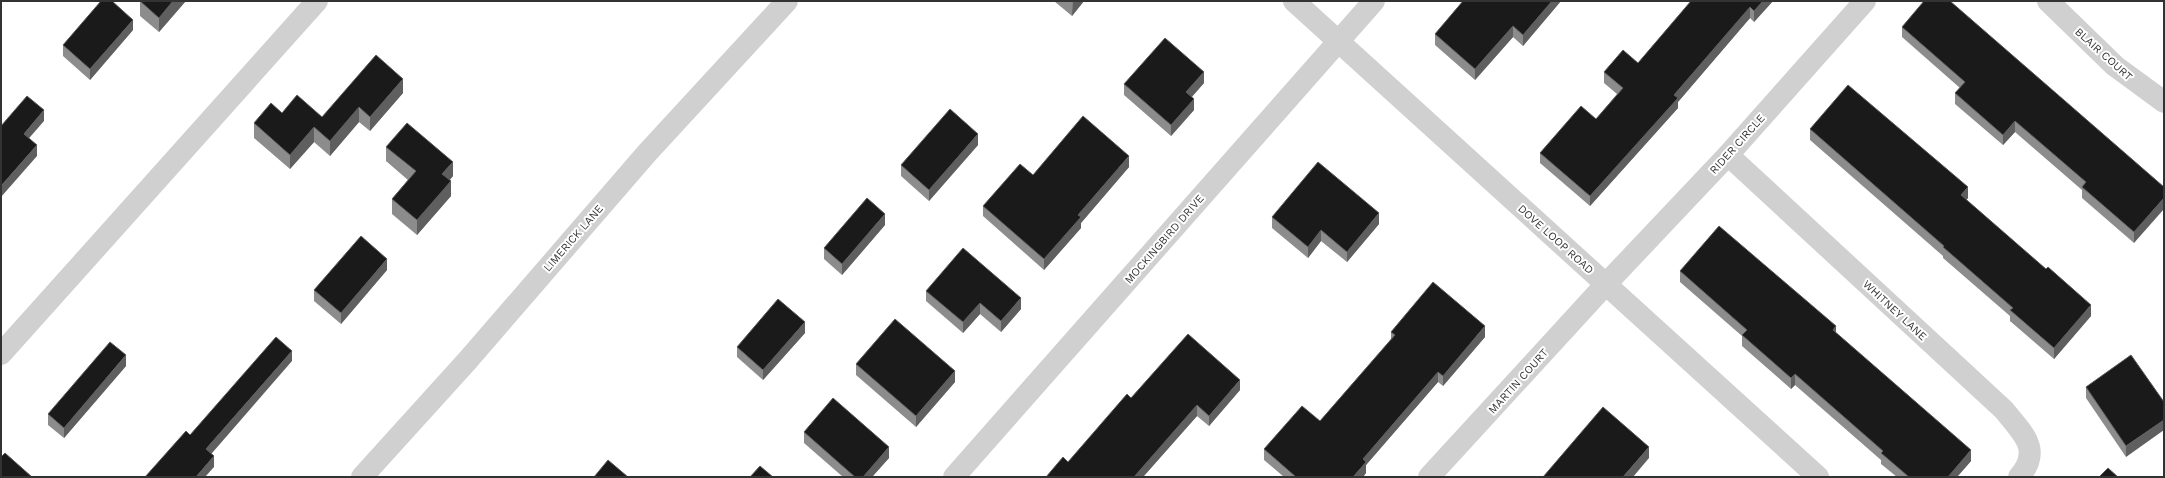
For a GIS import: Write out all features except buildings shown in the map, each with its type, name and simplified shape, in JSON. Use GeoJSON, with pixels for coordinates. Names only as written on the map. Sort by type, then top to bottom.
{"type":"FeatureCollection","features":[{"type":"Feature","properties":{"kind":"street"},"geometry":{"type":"LineString","coordinates":[[1,354],[317,1]]}},
{"type":"Feature","properties":{"kind":"street","name":"LIMERICK LANE"},"geometry":{"type":"LineString","coordinates":[[362,477],[468,360],[646,153],[787,1]]}},
{"type":"Feature","properties":{"kind":"street","name":"DOVE LOOP ROAD"},"geometry":{"type":"LineString","coordinates":[[1294,1],[1818,477]]}},
{"type":"Feature","properties":{"kind":"street","name":"MOCKINGBIRD DRIVE"},"geometry":{"type":"LineString","coordinates":[[954,477],[1374,1]]}},
{"type":"Feature","properties":{"kind":"street","name":"RIDER CIRCLE"},"geometry":{"type":"LineString","coordinates":[[1606,284],[1728,155],[1865,1]]}},
{"type":"Feature","properties":{"kind":"street","name":"BLAIR COURT"},"geometry":{"type":"LineString","coordinates":[[2048,1],[2115,66],[2164,102]]}},
{"type":"Feature","properties":{"kind":"street","name":"WHITNEY LANE"},"geometry":{"type":"LineString","coordinates":[[1728,155],[2004,410],[2028,440],[2031,454],[2026,469],[2019,477]]}},
{"type":"Feature","properties":{"kind":"street","name":"MARTIN COURT"},"geometry":{"type":"LineString","coordinates":[[1429,477],[1606,284]]}}]}
